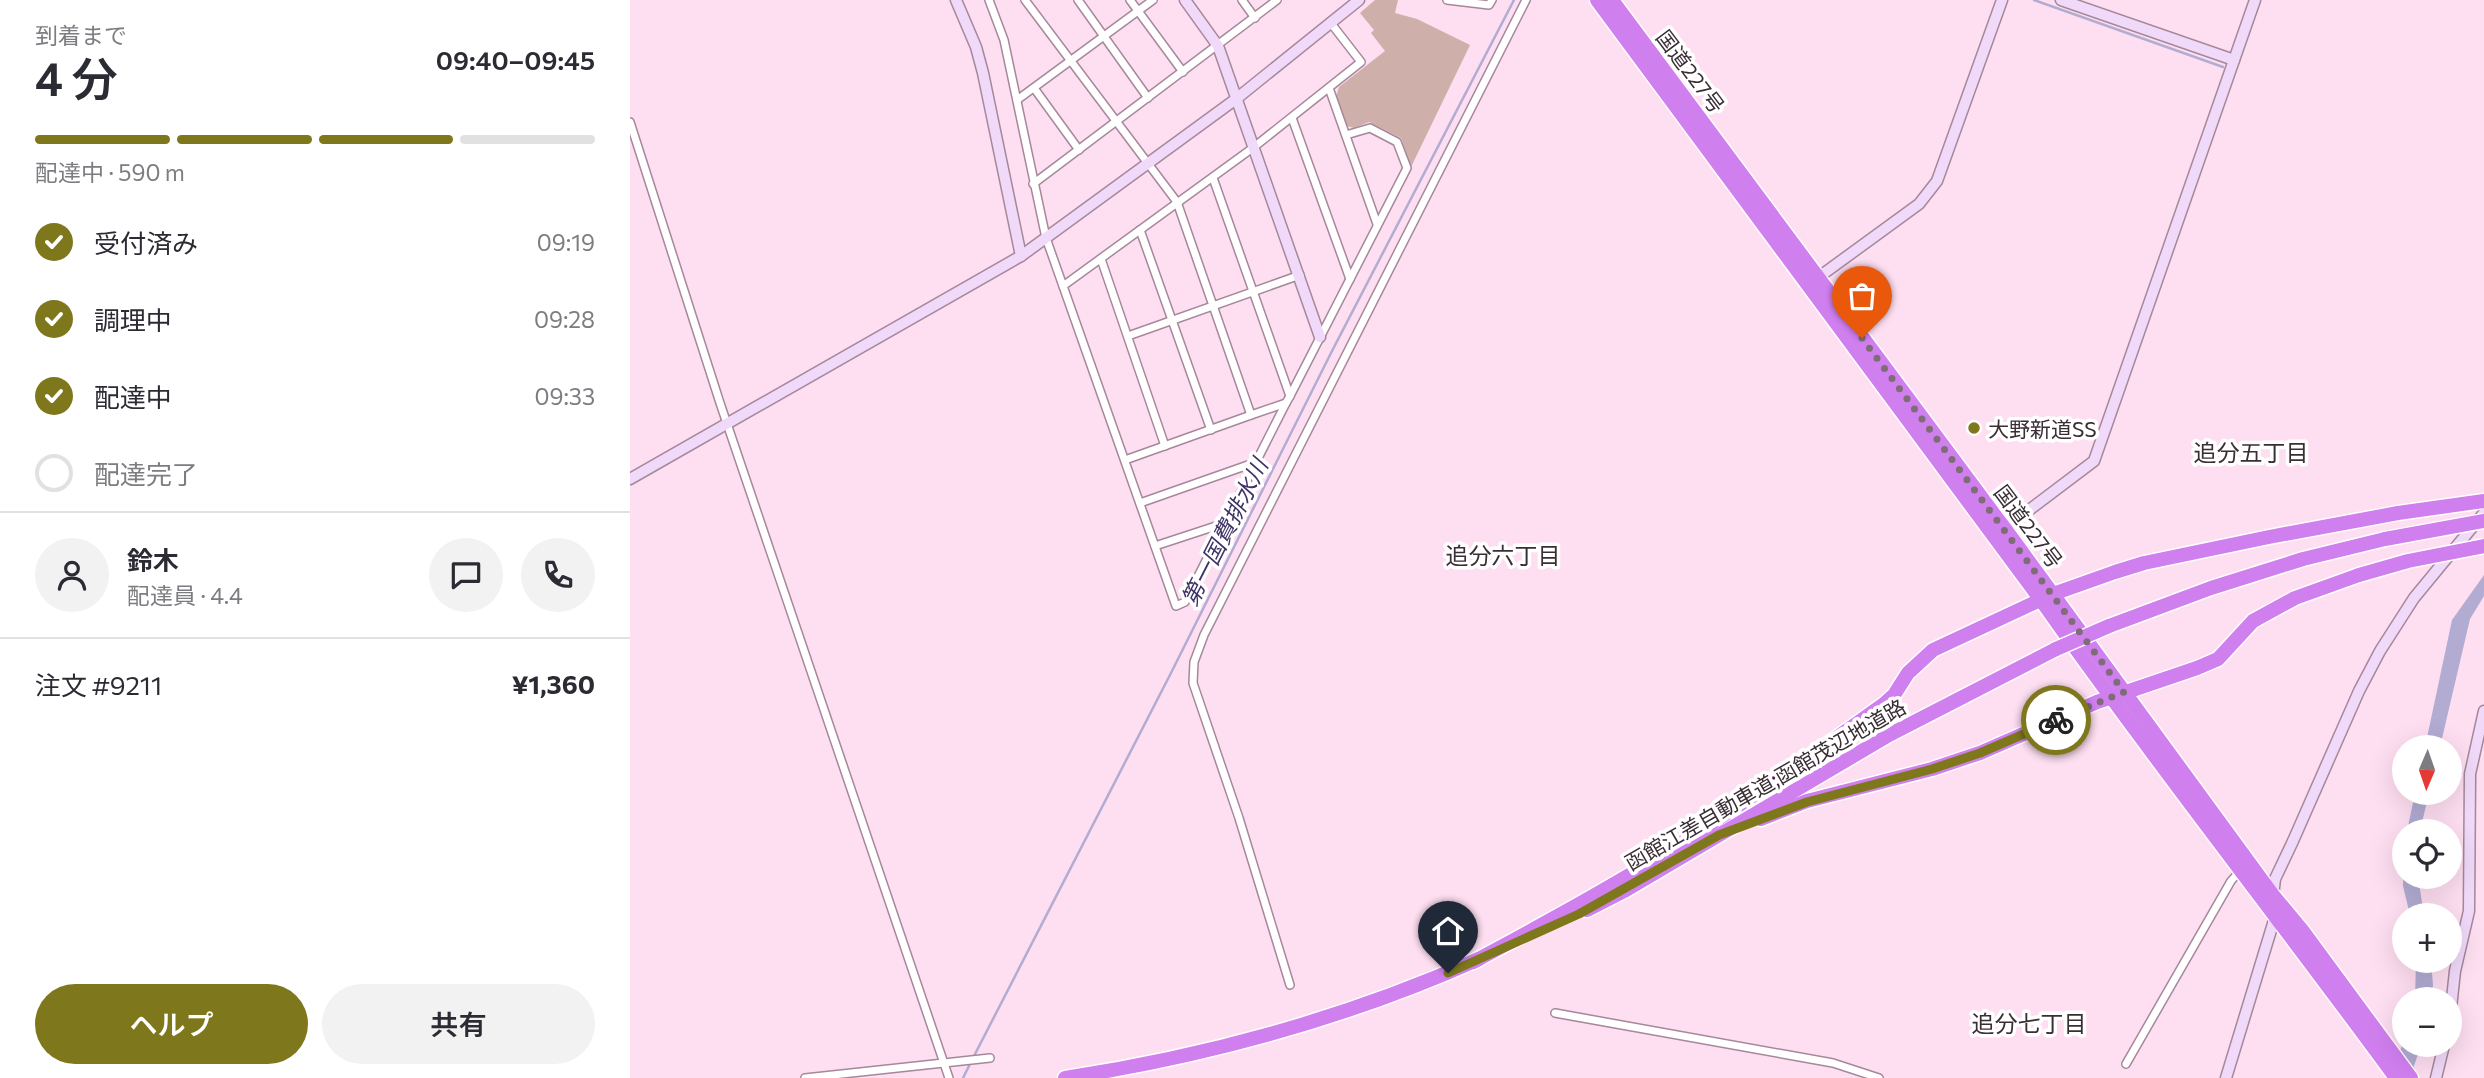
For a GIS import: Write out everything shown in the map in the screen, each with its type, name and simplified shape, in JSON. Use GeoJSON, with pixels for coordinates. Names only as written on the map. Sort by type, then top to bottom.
{"type":"FeatureCollection","features":[{"type":"Feature","properties":{"kind":"highway","name":"国道227号"},"geometry":{"type":"LineString","coordinates":[[1597,0],[1813,281]]}},
{"type":"Feature","properties":{"kind":"highway","name":"国道227号"},"geometry":{"type":"LineString","coordinates":[[1612,0],[1813,281],[2047,597],[2124,692],[2302,930],[2383,1051],[2396,1078]]}},
{"type":"Feature","properties":{"kind":"highway"},"geometry":{"type":"LineString","coordinates":[[1581,909],[1884,704],[1894,695],[1908,673],[1933,650],[2047,597],[2144,563],[2398,513],[2484,501]]}},
{"type":"Feature","properties":{"kind":"highway","name":"函館江差自動車道;函館茂辺地道路"},"geometry":{"type":"LineString","coordinates":[[1065,1078],[1195,1054],[1306,1024],[1423,983],[1473,962],[1581,909],[1719,835],[1889,735],[2056,649],[2211,588],[2303,559],[2385,539],[2484,521]]}},
{"type":"Feature","properties":{"kind":"highway"},"geometry":{"type":"LineString","coordinates":[[1719,835],[1807,802],[1932,769],[1980,753],[2109,697],[2218,659],[2253,621],[2295,598],[2408,561],[2484,546]]}},
{"type":"Feature","properties":{"kind":"highway","name":"国道227号"},"geometry":{"type":"LineString","coordinates":[[2047,597],[2109,697],[2275,917],[2383,1051],[2411,1078]]}},
{"type":"Feature","properties":{"kind":"street"},"geometry":{"type":"LineString","coordinates":[[956,0],[976,47],[983,74],[1021,256]]}},
{"type":"Feature","properties":{"kind":"street"},"geometry":{"type":"LineString","coordinates":[[989,0],[1004,40],[1046,238],[1176,606],[1185,602],[1407,168],[1397,142],[1370,128],[1346,135]]}},
{"type":"Feature","properties":{"kind":"street"},"geometry":{"type":"LineString","coordinates":[[1025,0],[1177,202],[1251,415]]}},
{"type":"Feature","properties":{"kind":"street"},"geometry":{"type":"LineString","coordinates":[[1078,0],[1148,97]]}},
{"type":"Feature","properties":{"kind":"street"},"geometry":{"type":"LineString","coordinates":[[1130,0],[1183,72]]}},
{"type":"Feature","properties":{"kind":"street"},"geometry":{"type":"LineString","coordinates":[[1017,100],[1153,0]]}},
{"type":"Feature","properties":{"kind":"street"},"geometry":{"type":"LineString","coordinates":[[1185,0],[1217,47],[1320,337]]}},
{"type":"Feature","properties":{"kind":"street"},"geometry":{"type":"LineString","coordinates":[[1241,0],[1255,18]]}},
{"type":"Feature","properties":{"kind":"street"},"geometry":{"type":"LineString","coordinates":[[1263,12],[1268,0]]}},
{"type":"Feature","properties":{"kind":"street"},"geometry":{"type":"LineString","coordinates":[[1034,184],[1278,0]]}},
{"type":"Feature","properties":{"kind":"street"},"geometry":{"type":"LineString","coordinates":[[630,479],[1021,256],[1236,99],[1359,0]]}},
{"type":"Feature","properties":{"kind":"street"},"geometry":{"type":"LineString","coordinates":[[1447,0],[1489,5],[1492,0]]}},
{"type":"Feature","properties":{"kind":"street"},"geometry":{"type":"LineString","coordinates":[[1290,985],[1239,818],[1193,683],[1194,662],[1203,635],[1526,0]]}},
{"type":"Feature","properties":{"kind":"street"},"geometry":{"type":"LineString","coordinates":[[1813,281],[1919,204],[1930,192],[1937,181],[2002,0]]}},
{"type":"Feature","properties":{"kind":"street"},"geometry":{"type":"LineString","coordinates":[[2061,0],[2234,60]]}},
{"type":"Feature","properties":{"kind":"street"},"geometry":{"type":"LineString","coordinates":[[1999,532],[2094,461],[2255,0]]}},
{"type":"Feature","properties":{"kind":"street"},"geometry":{"type":"LineString","coordinates":[[1063,286],[1254,147],[1361,62],[1330,22]]}},
{"type":"Feature","properties":{"kind":"street"},"geometry":{"type":"LineString","coordinates":[[1034,88],[1079,150]]}},
{"type":"Feature","properties":{"kind":"street"},"geometry":{"type":"LineString","coordinates":[[1329,88],[1377,224]]}},
{"type":"Feature","properties":{"kind":"street"},"geometry":{"type":"LineString","coordinates":[[1292,118],[1350,279]]}},
{"type":"Feature","properties":{"kind":"street"},"geometry":{"type":"LineString","coordinates":[[630,122],[949,1078]]}},
{"type":"Feature","properties":{"kind":"street"},"geometry":{"type":"LineString","coordinates":[[1213,177],[1288,400]]}},
{"type":"Feature","properties":{"kind":"street"},"geometry":{"type":"LineString","coordinates":[[1140,230],[1211,429]]}},
{"type":"Feature","properties":{"kind":"street"},"geometry":{"type":"LineString","coordinates":[[1101,259],[1166,446]]}},
{"type":"Feature","properties":{"kind":"street"},"geometry":{"type":"LineString","coordinates":[[1128,336],[1300,275]]}},
{"type":"Feature","properties":{"kind":"street"},"geometry":{"type":"LineString","coordinates":[[1125,460],[1288,400]]}},
{"type":"Feature","properties":{"kind":"street"},"geometry":{"type":"LineString","coordinates":[[1140,503],[1248,465],[1254,467]]}},
{"type":"Feature","properties":{"kind":"street"},"geometry":{"type":"LineString","coordinates":[[2226,1078],[2275,917],[2275,879],[2371,668],[2414,598],[2484,513]]}},
{"type":"Feature","properties":{"kind":"street"},"geometry":{"type":"LineString","coordinates":[[1155,546],[1216,526],[1223,527]]}},
{"type":"Feature","properties":{"kind":"street"},"geometry":{"type":"LineString","coordinates":[[2453,987],[2469,911],[2470,774],[2484,711]]}},
{"type":"Feature","properties":{"kind":"street"},"geometry":{"type":"LineString","coordinates":[[2126,1064],[2231,881],[2241,870]]}},
{"type":"Feature","properties":{"kind":"street"},"geometry":{"type":"LineString","coordinates":[[1555,1013],[1833,1063],[1879,1078]]}},
{"type":"Feature","properties":{"kind":"street"},"geometry":{"type":"LineString","coordinates":[[2437,1078],[2441,1057]]}},
{"type":"Feature","properties":{"kind":"street"},"geometry":{"type":"LineString","coordinates":[[805,1078],[990,1058]]}},
{"type":"Feature","properties":{"kind":"shaded area"},"geometry":{"type":"Polygon","coordinates":[[[1375,0],[1398,0],[1395,13],[1417,19],[1470,45],[1411,167],[1401,138],[1369,122],[1354,128],[1347,126],[1336,97],[1339,87],[1385,51],[1371,33],[1374,30],[1360,13],[1375,0]]]}},
{"type":"Feature","properties":{"kind":"shaded area"},"geometry":{"type":"Polygon","coordinates":[[[2484,575],[2484,596],[2470,619],[2443,735],[2428,735],[2452,620],[2484,575]]]}},
{"type":"Feature","properties":{"kind":"shaded area"},"geometry":{"type":"Polygon","coordinates":[[[2412,805],[2426,805],[2423,819],[2410,819],[2412,805]]]}},
{"type":"Feature","properties":{"kind":"shaded area"},"geometry":{"type":"Polygon","coordinates":[[[2404,889],[2420,889],[2422,903],[2407,903],[2404,889]]]}},
{"type":"Feature","properties":{"kind":"shaded area"},"geometry":{"type":"Polygon","coordinates":[[[2416,973],[2432,973],[2433,987],[2415,987],[2416,973]]]}},
{"type":"Feature","properties":{"kind":"shaded area"},"geometry":{"type":"Polygon","coordinates":[[[2398,1057],[2417,1057],[2410,1078],[2390,1078],[2398,1057]]]}},
{"type":"Feature","properties":{"kind":"waterway","name":"第一国費排水川"},"geometry":{"type":"LineString","coordinates":[[974,1056],[1172,671],[1332,351],[1514,0]]}},
{"type":"Feature","properties":{"kind":"waterway"},"geometry":{"type":"LineString","coordinates":[[2034,0],[2223,67]]}},
{"type":"Feature","properties":{"kind":"waterway","name":"第一国費排水川"},"geometry":{"type":"LineString","coordinates":[[963,1078],[971,1062]]}},
{"type":"Feature","properties":{"kind":"way so far"},"geometry":{"type":"LineString","coordinates":[[1862,338],[2124,692],[2056,720]]}},
{"type":"Feature","properties":{"kind":"place","name":"大野新道SS"},"geometry":{"type":"Point","coordinates":[1974,428]}},
{"type":"Feature","properties":{"kind":"district","name":"追分五丁目"},"geometry":{"type":"Point","coordinates":[2251,452]}},
{"type":"Feature","properties":{"kind":"district","name":"追分六丁目"},"geometry":{"type":"Point","coordinates":[1503,555]}},
{"type":"Feature","properties":{"kind":"district","name":"追分七丁目"},"geometry":{"type":"Point","coordinates":[2029,1023]}},
{"type":"Feature","properties":{"kind":"route"},"geometry":{"type":"LineString","coordinates":[[1448,973],[1579,914],[1626,890],[1719,835],[1807,802],[1932,769],[1980,753],[2056,720]]}}]}
